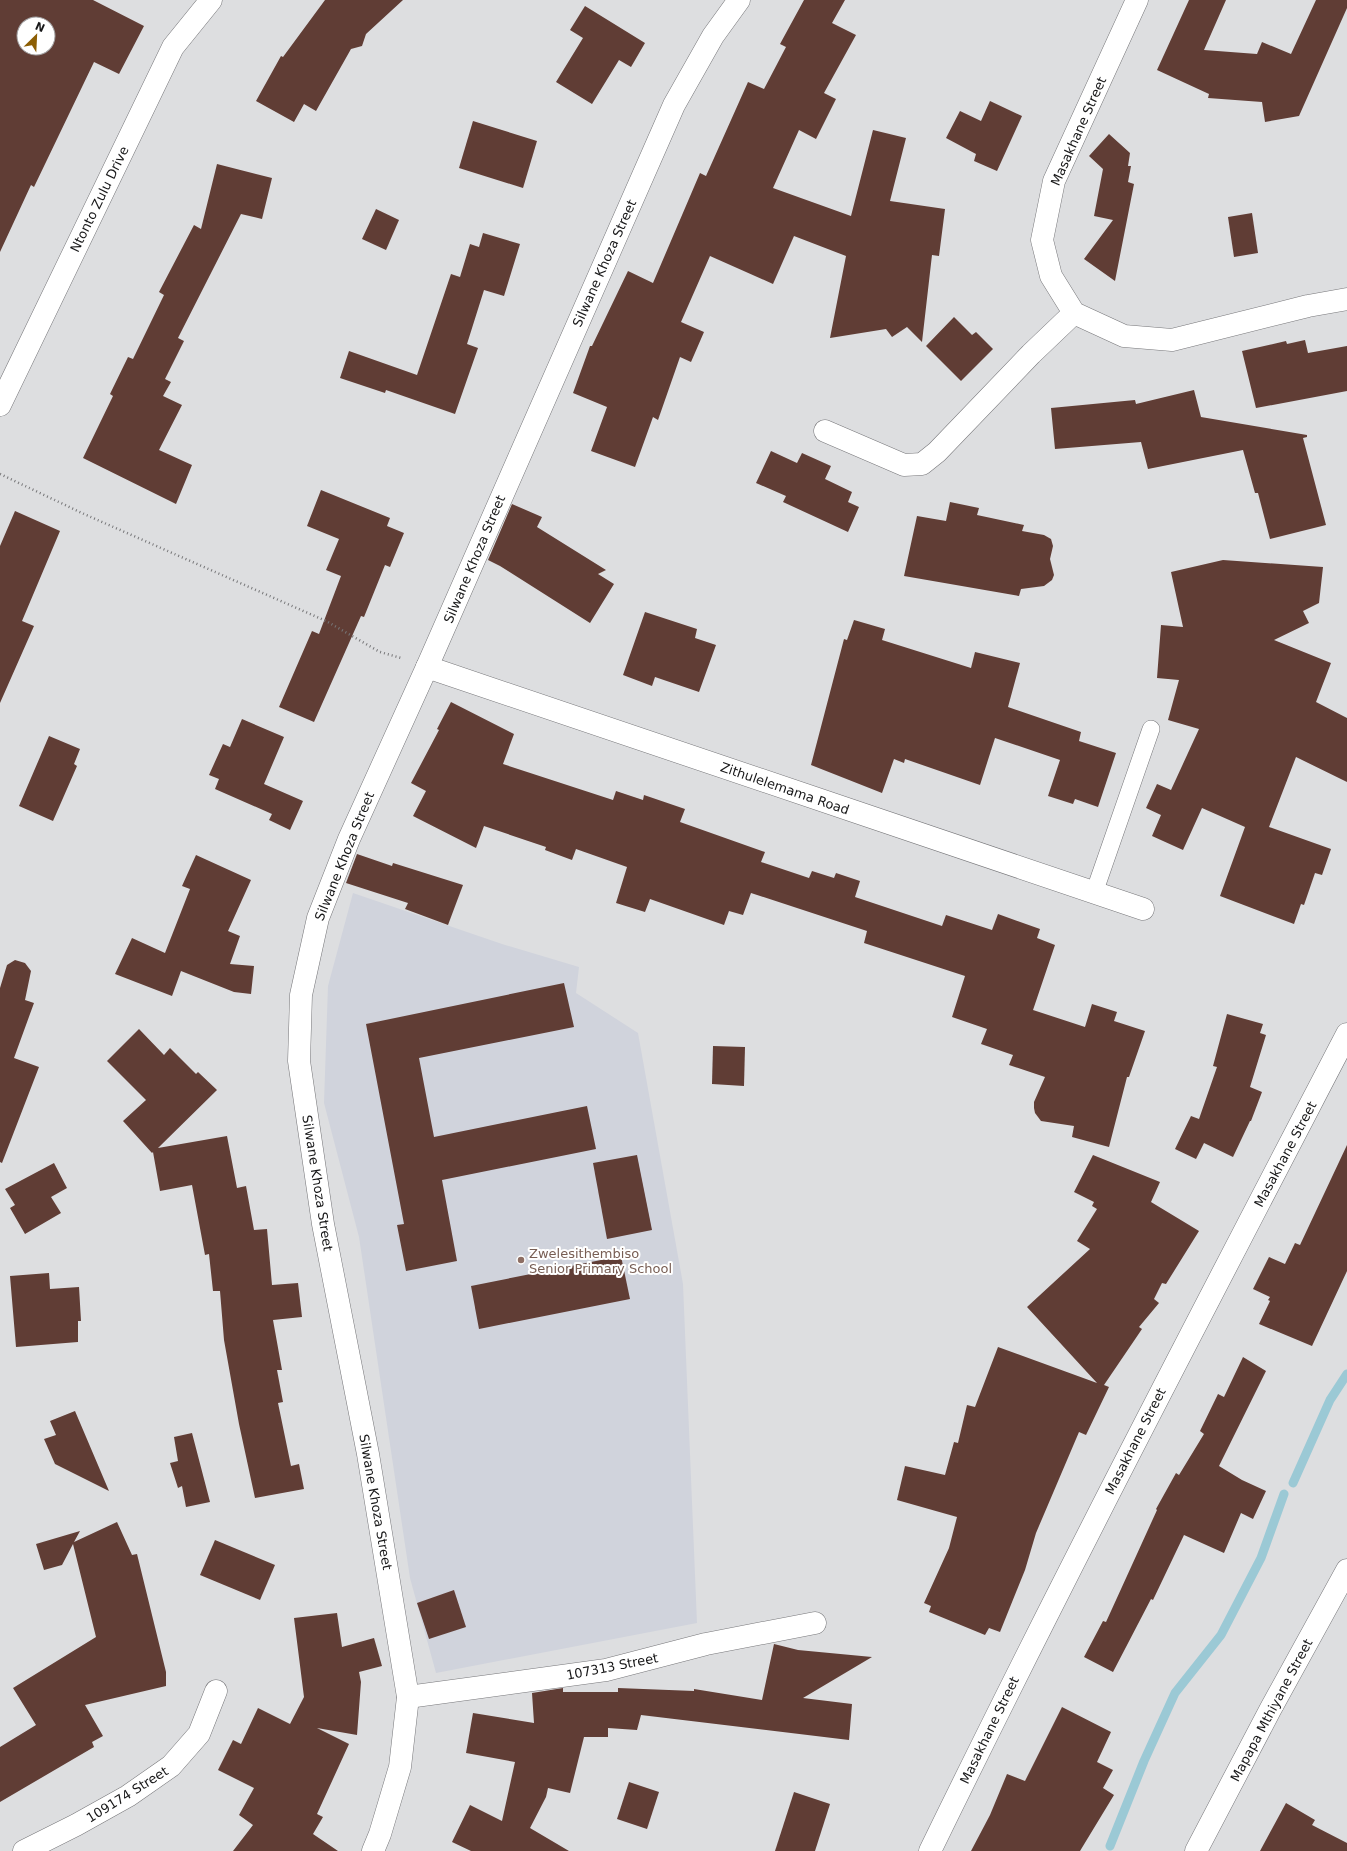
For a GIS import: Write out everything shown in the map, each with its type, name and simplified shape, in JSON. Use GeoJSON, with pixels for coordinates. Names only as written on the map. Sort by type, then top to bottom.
{"type":"FeatureCollection","features":[{"type":"Feature","properties":{"kind":"street","name":"Ntonto Zulu Drive"},"geometry":{"type":"LineString","coordinates":[[0,405],[173,48],[211,0]]}},
{"type":"Feature","properties":{"kind":"street","name":"Silwane Khoza Street"},"geometry":{"type":"LineString","coordinates":[[373,1851],[380,1834],[400,1767],[408,1697],[368,1454],[324,1224],[299,1061],[301,995],[318,918],[349,839],[427,667],[674,105],[713,36],[739,0]]}},
{"type":"Feature","properties":{"kind":"street","name":"Masakhane Street"},"geometry":{"type":"LineString","coordinates":[[1074,313],[1051,276],[1042,240],[1054,181],[1137,0]]}},
{"type":"Feature","properties":{"kind":"street"},"geometry":{"type":"LineString","coordinates":[[825,431],[904,465],[922,464],[937,452],[1031,354],[1074,313],[1124,336],[1172,340],[1308,306],[1347,299]]}},
{"type":"Feature","properties":{"kind":"street","name":"Zithulelemama Road"},"geometry":{"type":"LineString","coordinates":[[427,667],[1143,909]]}},
{"type":"Feature","properties":{"kind":"street","name":"Masakhane Street"},"geometry":{"type":"LineString","coordinates":[[930,1851],[1017,1673],[1347,1034]]}},
{"type":"Feature","properties":{"kind":"street","name":"Mapapa Mthiyane Street"},"geometry":{"type":"LineString","coordinates":[[1196,1851],[1270,1710],[1347,1570]]}},
{"type":"Feature","properties":{"kind":"street","name":"107313 Street"},"geometry":{"type":"LineString","coordinates":[[408,1697],[606,1670],[706,1644],[815,1623]]}},
{"type":"Feature","properties":{"kind":"street","name":"109174 Street"},"geometry":{"type":"LineString","coordinates":[[24,1851],[76,1825],[122,1799],[171,1766],[198,1734],[216,1691]]}},
{"type":"Feature","properties":{"kind":"lane"},"geometry":{"type":"LineString","coordinates":[[1094,893],[1151,729]]}},
{"type":"Feature","properties":{"kind":"path"},"geometry":{"type":"LineString","coordinates":[[0,474],[84,514],[326,621],[380,652],[427,667]]}},
{"type":"Feature","properties":{"kind":"shaded area","name":"Zwelesithembiso Senior Primary School"},"geometry":{"type":"Polygon","coordinates":[[[353,893],[502,944],[579,967],[576,993],[638,1033],[683,1284],[697,1623],[436,1673],[410,1578],[359,1237],[324,1103],[328,986],[353,893]]]}},
{"type":"Feature","properties":{"kind":"building"},"geometry":{"type":"Polygon","coordinates":[[[0,0],[93,0],[144,26],[119,74],[94,62],[34,187],[31,185],[0,252],[0,0]]]}},
{"type":"Feature","properties":{"kind":"building"},"geometry":{"type":"Polygon","coordinates":[[[325,0],[403,0],[366,34],[362,46],[351,49],[316,111],[304,104],[294,122],[256,101],[281,56],[283,57],[325,0]]]}},
{"type":"Feature","properties":{"kind":"building"},"geometry":{"type":"Polygon","coordinates":[[[804,0],[845,0],[832,23],[856,35],[824,93],[836,99],[816,139],[799,130],[773,188],[851,216],[873,130],[906,138],[890,201],[945,209],[939,256],[932,255],[922,342],[907,327],[892,337],[886,329],[830,338],[846,256],[794,236],[773,284],[710,256],[681,322],[704,332],[691,362],[680,357],[658,420],[653,417],[635,467],[591,451],[607,407],[573,393],[590,346],[592,346],[628,271],[653,283],[700,173],[706,176],[748,82],[764,89],[786,47],[780,44],[804,0]]]}},
{"type":"Feature","properties":{"kind":"building"},"geometry":{"type":"Polygon","coordinates":[[[1189,0],[1226,0],[1204,50],[1257,54],[1262,42],[1291,54],[1316,0],[1347,0],[1347,8],[1299,116],[1265,122],[1262,102],[1208,98],[1209,94],[1157,70],[1189,0]]]}},
{"type":"Feature","properties":{"kind":"building"},"geometry":{"type":"Polygon","coordinates":[[[585,6],[645,43],[631,67],[619,60],[592,104],[556,82],[583,38],[570,30],[585,6]]]}},
{"type":"Feature","properties":{"kind":"building"},"geometry":{"type":"Polygon","coordinates":[[[990,101],[1022,116],[997,171],[974,161],[976,154],[946,138],[960,111],[981,121],[990,101]]]}},
{"type":"Feature","properties":{"kind":"building"},"geometry":{"type":"Polygon","coordinates":[[[473,121],[537,141],[523,188],[459,168],[473,121]]]}},
{"type":"Feature","properties":{"kind":"building"},"geometry":{"type":"Polygon","coordinates":[[[1109,134],[1130,153],[1128,166],[1131,166],[1128,182],[1134,184],[1115,281],[1084,259],[1113,220],[1094,216],[1103,169],[1089,156],[1109,134]]]}},
{"type":"Feature","properties":{"kind":"building"},"geometry":{"type":"Polygon","coordinates":[[[217,164],[272,178],[262,219],[241,214],[178,338],[184,341],[165,379],[171,382],[163,396],[182,405],[159,450],[192,465],[176,504],[83,458],[113,396],[110,394],[128,357],[133,359],[164,295],[159,292],[194,225],[201,229],[217,164]]]}},
{"type":"Feature","properties":{"kind":"building"},"geometry":{"type":"Polygon","coordinates":[[[376,209],[399,220],[386,250],[362,239],[376,209]]]}},
{"type":"Feature","properties":{"kind":"building"},"geometry":{"type":"Polygon","coordinates":[[[1252,213],[1258,253],[1234,257],[1228,217],[1252,213]]]}},
{"type":"Feature","properties":{"kind":"building"},"geometry":{"type":"Polygon","coordinates":[[[483,233],[520,244],[504,296],[484,290],[467,344],[478,348],[455,414],[386,390],[385,393],[340,378],[349,351],[417,375],[451,274],[460,277],[470,244],[479,247],[483,233]]]}},
{"type":"Feature","properties":{"kind":"building"},"geometry":{"type":"Polygon","coordinates":[[[954,317],[972,335],[976,332],[993,349],[961,381],[926,346],[954,317]]]}},
{"type":"Feature","properties":{"kind":"building"},"geometry":{"type":"Polygon","coordinates":[[[1305,340],[1308,353],[1347,346],[1347,391],[1256,408],[1242,351],[1286,341],[1287,344],[1305,340]]]}},
{"type":"Feature","properties":{"kind":"building"},"geometry":{"type":"Polygon","coordinates":[[[1194,390],[1201,417],[1307,435],[1307,437],[1303,438],[1326,525],[1270,539],[1258,493],[1255,493],[1243,450],[1148,469],[1141,442],[1055,449],[1051,408],[1135,400],[1136,404],[1194,390]]]}},
{"type":"Feature","properties":{"kind":"building"},"geometry":{"type":"Polygon","coordinates":[[[771,451],[797,463],[802,453],[831,466],[825,479],[852,492],[848,502],[859,507],[848,532],[783,502],[786,496],[756,483],[771,451]]]}},
{"type":"Feature","properties":{"kind":"building"},"geometry":{"type":"Polygon","coordinates":[[[321,490],[390,518],[387,526],[404,533],[390,567],[385,565],[364,617],[361,616],[314,722],[279,707],[312,631],[319,634],[341,576],[326,570],[339,539],[307,526],[321,490]]]}},
{"type":"Feature","properties":{"kind":"building"},"geometry":{"type":"Polygon","coordinates":[[[950,502],[979,508],[977,515],[1024,525],[1022,531],[1044,535],[1051,539],[1053,546],[1050,559],[1054,575],[1052,580],[1044,586],[1021,589],[1019,596],[904,576],[917,516],[946,521],[950,502]]]}},
{"type":"Feature","properties":{"kind":"building"},"geometry":{"type":"Polygon","coordinates":[[[512,504],[542,517],[537,527],[606,570],[598,574],[614,584],[590,623],[500,566],[488,560],[512,504]]]}},
{"type":"Feature","properties":{"kind":"building"},"geometry":{"type":"Polygon","coordinates":[[[15,511],[60,531],[22,621],[34,626],[0,703],[0,546],[15,511]]]}},
{"type":"Feature","properties":{"kind":"building"},"geometry":{"type":"Polygon","coordinates":[[[1223,560],[1323,567],[1319,603],[1303,611],[1309,623],[1274,640],[1331,663],[1316,702],[1347,718],[1347,782],[1296,757],[1269,827],[1331,849],[1322,875],[1315,873],[1304,905],[1301,904],[1294,924],[1220,896],[1245,827],[1202,808],[1183,850],[1152,836],[1161,815],[1146,808],[1157,784],[1171,790],[1199,729],[1168,720],[1179,680],[1157,678],[1161,625],[1183,627],[1171,572],[1223,560]]]}},
{"type":"Feature","properties":{"kind":"building"},"geometry":{"type":"Polygon","coordinates":[[[645,612],[697,629],[695,638],[716,645],[699,692],[655,677],[652,686],[623,675],[645,612]]]}},
{"type":"Feature","properties":{"kind":"building"},"geometry":{"type":"Polygon","coordinates":[[[854,620],[885,629],[882,640],[971,668],[975,652],[1020,663],[1008,707],[1081,732],[1079,741],[1116,753],[1098,807],[1075,799],[1073,804],[1048,796],[1060,760],[995,738],[980,785],[905,759],[904,763],[894,759],[882,793],[811,765],[844,639],[847,640],[854,620]]]}},
{"type":"Feature","properties":{"kind":"building"},"geometry":{"type":"Polygon","coordinates":[[[451,702],[514,734],[503,764],[613,800],[616,791],[643,800],[644,795],[685,809],[680,822],[765,852],[761,862],[809,878],[812,871],[834,878],[836,873],[860,881],[855,897],[942,926],[946,915],[992,930],[998,914],[1040,929],[1037,938],[1055,945],[1033,1010],[1085,1027],[1092,1004],[1117,1012],[1114,1021],[1145,1031],[1129,1077],[1127,1077],[1109,1147],[1072,1137],[1074,1126],[1041,1121],[1035,1113],[1034,1102],[1045,1077],[1009,1065],[1013,1055],[981,1044],[987,1029],[952,1017],[965,976],[864,943],[867,931],[751,893],[743,915],[729,911],[724,925],[650,899],[645,912],[616,903],[627,867],[576,849],[572,860],[545,850],[546,847],[484,826],[476,848],[413,816],[426,791],[411,783],[439,730],[437,729],[451,702]]]}},
{"type":"Feature","properties":{"kind":"building"},"geometry":{"type":"Polygon","coordinates":[[[242,719],[284,737],[264,784],[303,801],[290,830],[269,820],[272,814],[215,789],[219,779],[209,775],[223,744],[230,747],[242,719]]]}},
{"type":"Feature","properties":{"kind":"building"},"geometry":{"type":"Polygon","coordinates":[[[49,736],[80,749],[74,764],[77,766],[53,821],[19,806],[49,736]]]}},
{"type":"Feature","properties":{"kind":"building"},"geometry":{"type":"Polygon","coordinates":[[[357,854],[392,866],[393,863],[463,885],[448,925],[405,909],[408,903],[346,883],[357,854]]]}},
{"type":"Feature","properties":{"kind":"building"},"geometry":{"type":"Polygon","coordinates":[[[196,855],[251,880],[228,931],[240,936],[230,964],[254,966],[251,994],[234,992],[181,971],[172,996],[115,974],[132,938],[165,953],[190,889],[182,886],[196,855]]]}},
{"type":"Feature","properties":{"kind":"building"},"geometry":{"type":"Polygon","coordinates":[[[15,960],[25,963],[31,971],[25,1000],[34,1003],[14,1058],[39,1067],[2,1163],[0,1162],[0,988],[7,965],[15,960]]]}},
{"type":"Feature","properties":{"kind":"building"},"geometry":{"type":"Polygon","coordinates":[[[564,983],[574,1027],[419,1058],[434,1137],[587,1106],[596,1149],[442,1180],[457,1261],[406,1271],[397,1225],[404,1224],[366,1024],[564,983]]]}},
{"type":"Feature","properties":{"kind":"building"},"geometry":{"type":"Polygon","coordinates":[[[1227,1014],[1263,1024],[1260,1033],[1266,1035],[1250,1087],[1262,1092],[1251,1121],[1233,1157],[1204,1143],[1196,1159],[1175,1149],[1191,1116],[1199,1119],[1217,1067],[1213,1066],[1227,1014]]]}},
{"type":"Feature","properties":{"kind":"building"},"geometry":{"type":"Polygon","coordinates":[[[139,1029],[164,1055],[170,1048],[196,1074],[198,1072],[217,1090],[158,1148],[227,1136],[237,1188],[246,1186],[254,1230],[267,1229],[272,1285],[298,1283],[302,1317],[273,1320],[282,1370],[277,1370],[283,1402],[278,1403],[291,1466],[299,1464],[304,1489],[255,1498],[239,1424],[224,1340],[220,1291],[213,1291],[209,1254],[205,1255],[192,1185],[160,1191],[153,1152],[152,1153],[123,1121],[146,1100],[107,1061],[139,1029]]]}},
{"type":"Feature","properties":{"kind":"building"},"geometry":{"type":"Polygon","coordinates":[[[713,1046],[745,1047],[744,1086],[712,1084],[713,1046]]]}},
{"type":"Feature","properties":{"kind":"building"},"geometry":{"type":"Polygon","coordinates":[[[1347,1145],[1347,1271],[1312,1346],[1259,1324],[1270,1301],[1268,1300],[1270,1297],[1253,1289],[1269,1257],[1285,1264],[1295,1243],[1300,1245],[1347,1145]]]}},
{"type":"Feature","properties":{"kind":"building"},"geometry":{"type":"Polygon","coordinates":[[[637,1155],[652,1230],[607,1239],[593,1163],[637,1155]]]}},
{"type":"Feature","properties":{"kind":"building"},"geometry":{"type":"Polygon","coordinates":[[[1093,1155],[1160,1182],[1151,1202],[1199,1231],[1166,1284],[1162,1283],[1154,1299],[1159,1303],[1139,1327],[1142,1329],[1104,1385],[1109,1387],[1086,1435],[1079,1432],[1036,1533],[1025,1570],[1000,1632],[989,1628],[985,1635],[929,1612],[931,1606],[924,1603],[949,1548],[957,1517],[897,1500],[905,1466],[945,1475],[954,1442],[958,1443],[967,1405],[975,1407],[998,1347],[1097,1383],[1027,1307],[1090,1249],[1077,1241],[1097,1209],[1092,1206],[1094,1202],[1074,1192],[1093,1155]]]}},
{"type":"Feature","properties":{"kind":"building"},"geometry":{"type":"Polygon","coordinates":[[[54,1163],[67,1188],[51,1197],[61,1213],[25,1234],[10,1208],[15,1205],[5,1189],[54,1163]]]}},
{"type":"Feature","properties":{"kind":"building"},"geometry":{"type":"Polygon","coordinates":[[[621,1256],[630,1299],[479,1329],[471,1286],[621,1256]]]}},
{"type":"Feature","properties":{"kind":"building"},"geometry":{"type":"Polygon","coordinates":[[[49,1273],[50,1289],[79,1287],[81,1321],[78,1321],[78,1342],[16,1347],[10,1276],[49,1273]]]}},
{"type":"Feature","properties":{"kind":"building"},"geometry":{"type":"Polygon","coordinates":[[[1243,1357],[1266,1371],[1219,1466],[1242,1480],[1266,1491],[1253,1519],[1241,1513],[1224,1553],[1184,1535],[1153,1600],[1151,1599],[1113,1672],[1084,1657],[1103,1621],[1106,1622],[1157,1510],[1156,1509],[1176,1473],[1179,1475],[1204,1434],[1200,1431],[1218,1394],[1224,1397],[1243,1357]]]}},
{"type":"Feature","properties":{"kind":"building"},"geometry":{"type":"Polygon","coordinates":[[[75,1411],[109,1491],[55,1464],[44,1439],[56,1435],[50,1421],[75,1411]]]}},
{"type":"Feature","properties":{"kind":"building"},"geometry":{"type":"Polygon","coordinates":[[[192,1433],[210,1502],[186,1507],[182,1486],[178,1488],[170,1463],[178,1461],[174,1437],[192,1433]]]}},
{"type":"Feature","properties":{"kind":"building"},"geometry":{"type":"Polygon","coordinates":[[[117,1522],[132,1555],[137,1554],[166,1672],[166,1686],[85,1705],[103,1736],[92,1742],[94,1747],[0,1802],[0,1747],[36,1725],[13,1688],[96,1637],[73,1544],[62,1565],[44,1570],[36,1544],[80,1531],[74,1542],[117,1522]]]}},
{"type":"Feature","properties":{"kind":"building"},"geometry":{"type":"Polygon","coordinates":[[[215,1540],[275,1565],[260,1600],[200,1575],[215,1540]]]}},
{"type":"Feature","properties":{"kind":"building"},"geometry":{"type":"Polygon","coordinates":[[[454,1590],[466,1627],[429,1639],[417,1603],[454,1590]]]}},
{"type":"Feature","properties":{"kind":"building"},"geometry":{"type":"Polygon","coordinates":[[[337,1613],[342,1647],[374,1638],[382,1666],[359,1672],[361,1682],[357,1735],[317,1728],[349,1744],[317,1814],[323,1817],[313,1834],[338,1851],[233,1851],[253,1825],[239,1815],[254,1788],[218,1770],[233,1740],[241,1744],[258,1708],[290,1724],[304,1697],[294,1618],[337,1613]]]}},
{"type":"Feature","properties":{"kind":"building"},"geometry":{"type":"Polygon","coordinates":[[[774,1644],[798,1650],[872,1657],[803,1698],[852,1704],[849,1740],[641,1715],[637,1730],[608,1728],[608,1737],[584,1737],[570,1793],[548,1788],[546,1797],[530,1828],[569,1851],[471,1851],[452,1842],[470,1805],[502,1821],[515,1762],[466,1753],[473,1713],[534,1723],[532,1693],[563,1688],[563,1692],[618,1692],[618,1688],[694,1691],[694,1689],[762,1700],[774,1644]]]}},
{"type":"Feature","properties":{"kind":"building"},"geometry":{"type":"Polygon","coordinates":[[[1062,1707],[1111,1732],[1097,1762],[1113,1770],[1103,1788],[1114,1795],[1080,1851],[971,1851],[990,1815],[1007,1774],[1025,1781],[1062,1707]]]}},
{"type":"Feature","properties":{"kind":"building"},"geometry":{"type":"Polygon","coordinates":[[[629,1782],[659,1792],[647,1829],[617,1819],[629,1782]]]}},
{"type":"Feature","properties":{"kind":"building"},"geometry":{"type":"Polygon","coordinates":[[[794,1792],[830,1804],[815,1851],[775,1851],[794,1792]]]}},
{"type":"Feature","properties":{"kind":"building"},"geometry":{"type":"Polygon","coordinates":[[[1286,1803],[1315,1820],[1312,1825],[1347,1843],[1347,1851],[1260,1851],[1286,1803]]]}},
{"type":"Feature","properties":{"kind":"waterway"},"geometry":{"type":"LineString","coordinates":[[1293,1483],[1330,1400],[1347,1374]]}},
{"type":"Feature","properties":{"kind":"waterway"},"geometry":{"type":"LineString","coordinates":[[1110,1846],[1144,1761],[1175,1693],[1221,1635],[1261,1558],[1284,1494]]}},
{"type":"Feature","properties":{"kind":"place","name":"Zwelesithembiso Senior Primary School"},"geometry":{"type":"Point","coordinates":[521,1260]}}]}
